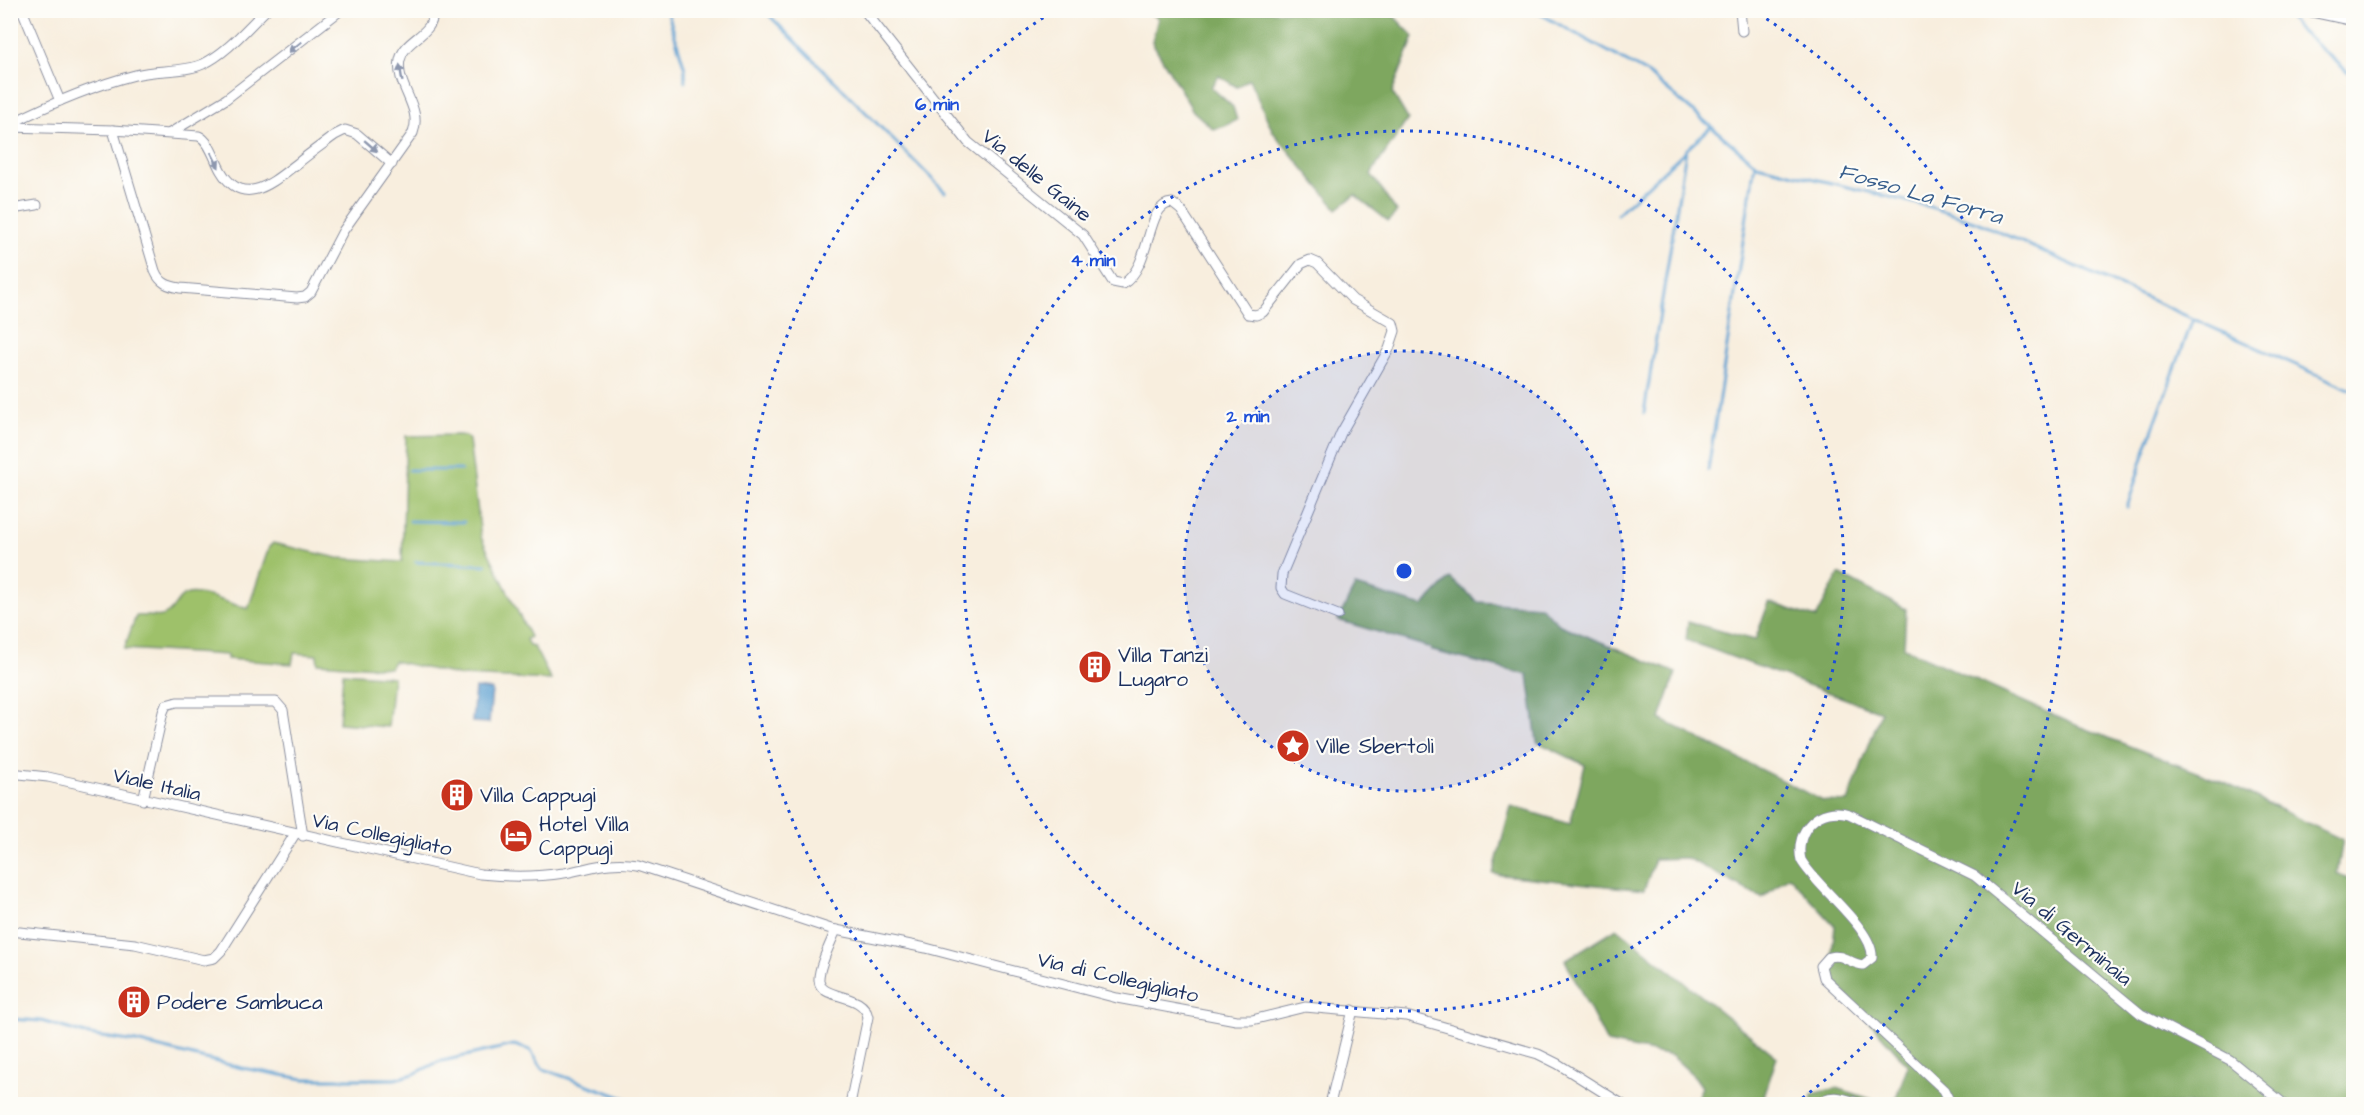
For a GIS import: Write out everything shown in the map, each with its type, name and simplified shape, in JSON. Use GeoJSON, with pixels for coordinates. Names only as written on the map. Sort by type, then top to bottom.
{"type":"FeatureCollection","features":[{"type":"Feature","properties":{"kind":"street"},"geometry":{"type":"LineString","coordinates":[[10,125],[60,101],[136,75],[200,65],[222,51],[266,10]]}},
{"type":"Feature","properties":{"kind":"street"},"geometry":{"type":"LineString","coordinates":[[170,134],[226,99],[341,10]]}},
{"type":"Feature","properties":{"kind":"street"},"geometry":{"type":"LineString","coordinates":[[113,130],[157,276],[168,285],[180,288],[305,297],[314,288],[343,231],[410,139],[416,122],[401,75],[401,57],[410,43],[429,28],[433,10]]}},
{"type":"Feature","properties":{"kind":"street","name":"Via delle Gaine"},"geometry":{"type":"LineString","coordinates":[[864,10],[968,142],[1083,235],[1110,279],[1115,283],[1125,283],[1137,270],[1147,247],[1156,213],[1165,203],[1172,203],[1179,207],[1244,310],[1250,315],[1256,315],[1265,310],[1305,261],[1312,261],[1317,263],[1353,300],[1389,321],[1395,327],[1394,338],[1389,349],[1341,433],[1282,574],[1281,588],[1289,596],[1338,615]]}},
{"type":"Feature","properties":{"kind":"street"},"geometry":{"type":"LineString","coordinates":[[1740,10],[1742,31]]}},
{"type":"Feature","properties":{"kind":"street"},"geometry":{"type":"LineString","coordinates":[[2303,10],[2354,21]]}},
{"type":"Feature","properties":{"kind":"street"},"geometry":{"type":"LineString","coordinates":[[22,12],[60,101]]}},
{"type":"Feature","properties":{"kind":"street"},"geometry":{"type":"LineString","coordinates":[[10,125],[113,130],[203,138],[225,177],[236,186],[248,190],[268,186],[335,135],[345,130],[357,134],[392,164]]}},
{"type":"Feature","properties":{"kind":"street"},"geometry":{"type":"LineString","coordinates":[[10,205],[18,208],[38,206]]}},
{"type":"Feature","properties":{"kind":"street"},"geometry":{"type":"LineString","coordinates":[[143,800],[166,705],[177,702],[276,702],[282,710],[299,835]]}},
{"type":"Feature","properties":{"kind":"street","name":"Viale Italia"},"geometry":{"type":"LineString","coordinates":[[10,773],[48,777],[299,835]]}},
{"type":"Feature","properties":{"kind":"street","name":"Via di Germinaia"},"geometry":{"type":"LineString","coordinates":[[1951,1104],[1944,1090],[1903,1049],[1856,1010],[1822,974],[1821,966],[1828,957],[1839,955],[1854,963],[1863,964],[1868,962],[1873,952],[1868,940],[1855,922],[1801,860],[1800,848],[1803,837],[1816,818],[1825,813],[1836,811],[1849,814],[1975,876],[2141,1014],[2230,1060],[2284,1104]]}},
{"type":"Feature","properties":{"kind":"street","name":"Via Collegigliato"},"geometry":{"type":"LineString","coordinates":[[10,931],[135,944],[199,960],[211,959],[221,951],[299,835],[493,875],[546,875],[599,864]]}},
{"type":"Feature","properties":{"kind":"street","name":"Via di Collegigliato"},"geometry":{"type":"LineString","coordinates":[[599,864],[638,865],[836,930],[926,948],[1096,993],[1229,1020],[1252,1020],[1305,1007],[1406,1016],[1515,1046],[1558,1064],[1622,1104]]}},
{"type":"Feature","properties":{"kind":"street"},"geometry":{"type":"LineString","coordinates":[[836,930],[820,975],[820,983],[825,990],[861,1003],[868,1017],[850,1104]]}},
{"type":"Feature","properties":{"kind":"street"},"geometry":{"type":"LineString","coordinates":[[1329,1104],[1353,1010]]}},
{"type":"Feature","properties":{"kind":"street"},"geometry":{"type":"LineString","coordinates":[[1820,1104],[1823,1100],[1833,1097],[1861,1104]]}},
{"type":"Feature","properties":{"kind":"green space"},"geometry":{"type":"Polygon","coordinates":[[[1147,11],[1389,11],[1414,37],[1392,92],[1408,119],[1371,174],[1397,212],[1388,221],[1355,195],[1337,209],[1273,132],[1249,79],[1237,87],[1219,76],[1211,87],[1233,107],[1237,120],[1213,129],[1193,111],[1152,42],[1158,18],[1147,11]]]}},
{"type":"Feature","properties":{"kind":"green space"},"geometry":{"type":"Polygon","coordinates":[[[406,436],[466,436],[469,440],[481,537],[530,637],[526,639],[529,646],[534,647],[551,680],[461,676],[394,661],[390,668],[318,663],[317,655],[294,653],[292,664],[227,659],[227,655],[124,649],[136,616],[165,615],[171,611],[181,597],[188,594],[209,596],[248,609],[269,547],[273,543],[338,558],[402,562],[406,436]]]}},
{"type":"Feature","properties":{"kind":"green space"},"geometry":{"type":"Polygon","coordinates":[[[1839,574],[1906,609],[1904,648],[2078,726],[2227,784],[2343,840],[2337,874],[2354,880],[2353,1104],[1894,1104],[1908,1065],[1829,976],[1835,926],[1789,876],[1762,898],[1687,858],[1655,859],[1644,890],[1493,874],[1511,806],[1570,824],[1585,765],[1537,742],[1528,675],[1433,651],[1428,647],[1338,620],[1355,586],[1423,606],[1450,578],[1478,602],[1540,606],[1560,625],[1676,673],[1660,719],[1823,801],[1848,802],[1881,712],[1686,640],[1688,622],[1755,640],[1769,602],[1816,618],[1839,574]]]}},
{"type":"Feature","properties":{"kind":"green space"},"geometry":{"type":"Polygon","coordinates":[[[343,673],[393,677],[388,727],[339,723],[343,673]]]}},
{"type":"Feature","properties":{"kind":"green space"},"geometry":{"type":"Polygon","coordinates":[[[1617,928],[1777,1057],[1764,1096],[1778,1104],[1741,1104],[1736,1101],[1733,1104],[1694,1104],[1702,1087],[1695,1077],[1672,1056],[1607,1043],[1565,960],[1617,928]]]}},
{"type":"Feature","properties":{"kind":"green space"},"geometry":{"type":"Polygon","coordinates":[[[1837,1088],[1886,1104],[1811,1104],[1812,1094],[1837,1088]]]}},
{"type":"Feature","properties":{"kind":"water"},"geometry":{"type":"Polygon","coordinates":[[[475,688],[492,690],[489,723],[472,722],[475,688]]]}},
{"type":"Feature","properties":{"kind":"waterway"},"geometry":{"type":"LineString","coordinates":[[667,10],[685,69],[685,82]]}},
{"type":"Feature","properties":{"kind":"waterway"},"geometry":{"type":"LineString","coordinates":[[764,10],[945,192]]}},
{"type":"Feature","properties":{"kind":"waterway","name":"Fosso La Forra"},"geometry":{"type":"LineString","coordinates":[[1533,10],[1647,73],[1757,165],[1927,206],[1977,222],[2354,391]]}},
{"type":"Feature","properties":{"kind":"waterway"},"geometry":{"type":"LineString","coordinates":[[2284,10],[2298,29],[2354,77]]}},
{"type":"Feature","properties":{"kind":"waterway"},"geometry":{"type":"LineString","coordinates":[[1617,214],[1711,127]]}},
{"type":"Feature","properties":{"kind":"waterway"},"geometry":{"type":"LineString","coordinates":[[1644,413],[1686,150]]}},
{"type":"Feature","properties":{"kind":"waterway"},"geometry":{"type":"LineString","coordinates":[[1708,470],[1755,163]]}},
{"type":"Feature","properties":{"kind":"waterway"},"geometry":{"type":"LineString","coordinates":[[2127,507],[2193,319]]}},
{"type":"Feature","properties":{"kind":"waterway"},"geometry":{"type":"LineString","coordinates":[[409,470],[461,470]]}},
{"type":"Feature","properties":{"kind":"waterway"},"geometry":{"type":"LineString","coordinates":[[410,521],[464,522]]}},
{"type":"Feature","properties":{"kind":"waterway"},"geometry":{"type":"LineString","coordinates":[[416,562],[486,565]]}},
{"type":"Feature","properties":{"kind":"waterway"},"geometry":{"type":"LineString","coordinates":[[10,1019],[41,1021],[89,1035],[136,1042],[242,1068],[304,1079],[395,1079],[414,1074],[438,1062],[514,1045],[530,1050],[543,1069],[641,1104]]}},
{"type":"Feature","properties":{"kind":"place","name":"Villa Tanzi Lugaro"},"geometry":{"type":"Point","coordinates":[1095,667]}},
{"type":"Feature","properties":{"kind":"place","name":"Ville Sbertoli"},"geometry":{"type":"Point","coordinates":[1293,746]}},
{"type":"Feature","properties":{"kind":"place","name":"Villa Cappugi"},"geometry":{"type":"Point","coordinates":[457,795]}},
{"type":"Feature","properties":{"kind":"place","name":"Hotel Villa Cappugi"},"geometry":{"type":"Point","coordinates":[516,836]}},
{"type":"Feature","properties":{"kind":"place","name":"Podere Sambuca"},"geometry":{"type":"Point","coordinates":[134,1002]}}]}
